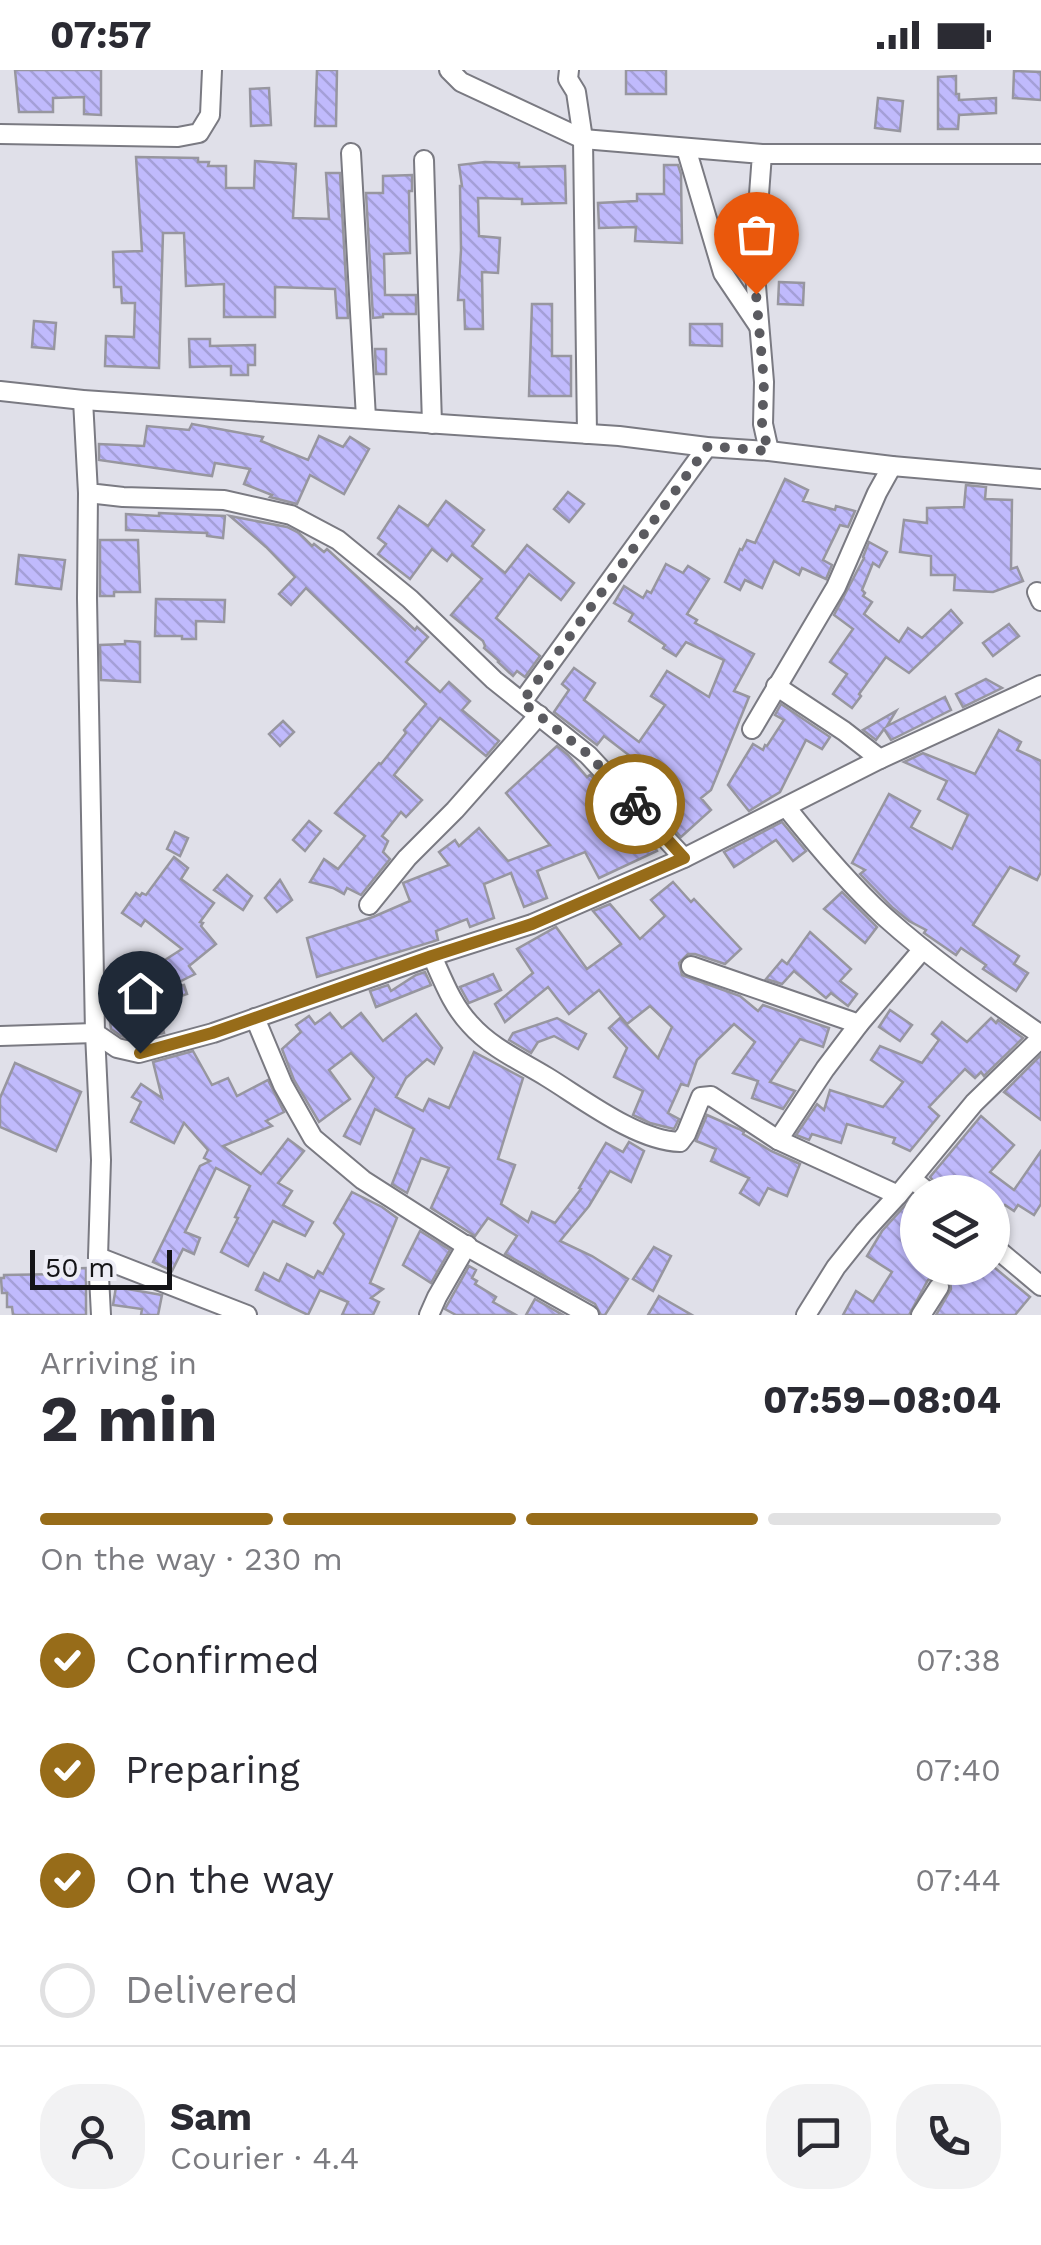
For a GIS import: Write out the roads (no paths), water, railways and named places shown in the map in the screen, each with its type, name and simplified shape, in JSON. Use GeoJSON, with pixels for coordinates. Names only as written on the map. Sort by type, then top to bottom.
{"type":"FeatureCollection","features":[{"type":"Feature","properties":{"kind":"street"},"geometry":{"type":"LineString","coordinates":[[0,134],[178,137],[199,132],[210,115],[212,70]]}},
{"type":"Feature","properties":{"kind":"street"},"geometry":{"type":"LineString","coordinates":[[449,70],[461,82],[584,139],[762,154],[1041,154]]}},
{"type":"Feature","properties":{"kind":"street"},"geometry":{"type":"LineString","coordinates":[[570,70],[568,78],[576,92],[584,139],[587,434]]}},
{"type":"Feature","properties":{"kind":"street"},"geometry":{"type":"LineString","coordinates":[[686,148],[723,273],[758,326]]}},
{"type":"Feature","properties":{"kind":"street"},"geometry":{"type":"LineString","coordinates":[[352,154],[366,418]]}},
{"type":"Feature","properties":{"kind":"street"},"geometry":{"type":"LineString","coordinates":[[762,154],[754,262],[764,382],[762,424],[768,451]]}},
{"type":"Feature","properties":{"kind":"street"},"geometry":{"type":"LineString","coordinates":[[424,160],[432,424]]}},
{"type":"Feature","properties":{"kind":"street"},"geometry":{"type":"LineString","coordinates":[[0,391],[587,434],[1041,479]]}},
{"type":"Feature","properties":{"kind":"street"},"geometry":{"type":"LineString","coordinates":[[83,400],[88,492],[101,1315]]}},
{"type":"Feature","properties":{"kind":"street"},"geometry":{"type":"LineString","coordinates":[[522,702],[708,446]]}},
{"type":"Feature","properties":{"kind":"street"},"geometry":{"type":"LineString","coordinates":[[752,730],[836,588],[892,466]]}},
{"type":"Feature","properties":{"kind":"street"},"geometry":{"type":"LineString","coordinates":[[88,492],[224,500],[291,515],[338,540],[410,599],[494,680],[588,754],[684,858]]}},
{"type":"Feature","properties":{"kind":"street"},"geometry":{"type":"LineString","coordinates":[[0,1036],[95,1034],[117,1048],[140,1053],[255,1018],[532,924],[684,858],[880,759],[1041,685]]}},
{"type":"Feature","properties":{"kind":"street"},"geometry":{"type":"LineString","coordinates":[[776,686],[844,730],[880,759]]}},
{"type":"Feature","properties":{"kind":"street"},"geometry":{"type":"LineString","coordinates":[[369,905],[538,715]]}},
{"type":"Feature","properties":{"kind":"street"},"geometry":{"type":"LineString","coordinates":[[786,807],[821,851],[883,915],[1041,1037],[974,1104],[915,1175]]}},
{"type":"Feature","properties":{"kind":"street"},"geometry":{"type":"LineString","coordinates":[[778,1140],[859,1024],[923,949]]}},
{"type":"Feature","properties":{"kind":"street"},"geometry":{"type":"LineString","coordinates":[[432,956],[454,1003],[472,1027],[505,1053],[620,1124],[680,1142],[701,1096],[711,1096],[778,1140],[898,1195]]}},
{"type":"Feature","properties":{"kind":"street"},"geometry":{"type":"LineString","coordinates":[[691,966],[859,1024]]}},
{"type":"Feature","properties":{"kind":"street"},"geometry":{"type":"LineString","coordinates":[[255,1018],[283,1086],[313,1138],[362,1180],[588,1315]]}},
{"type":"Feature","properties":{"kind":"street"},"geometry":{"type":"LineString","coordinates":[[806,1315],[864,1232],[900,1193]]}},
{"type":"Feature","properties":{"kind":"street"},"geometry":{"type":"LineString","coordinates":[[429,1315],[467,1245]]}},
{"type":"Feature","properties":{"kind":"street"},"geometry":{"type":"LineString","coordinates":[[98,1257],[248,1315]]}},
{"type":"Feature","properties":{"kind":"street"},"geometry":{"type":"LineString","coordinates":[[1010,1260],[1041,1286]]}},
{"type":"Feature","properties":{"kind":"street"},"geometry":{"type":"LineString","coordinates":[[819,1315],[824,1287]]}},
{"type":"Feature","properties":{"kind":"street"},"geometry":{"type":"LineString","coordinates":[[921,1315],[939,1287]]}}]}
